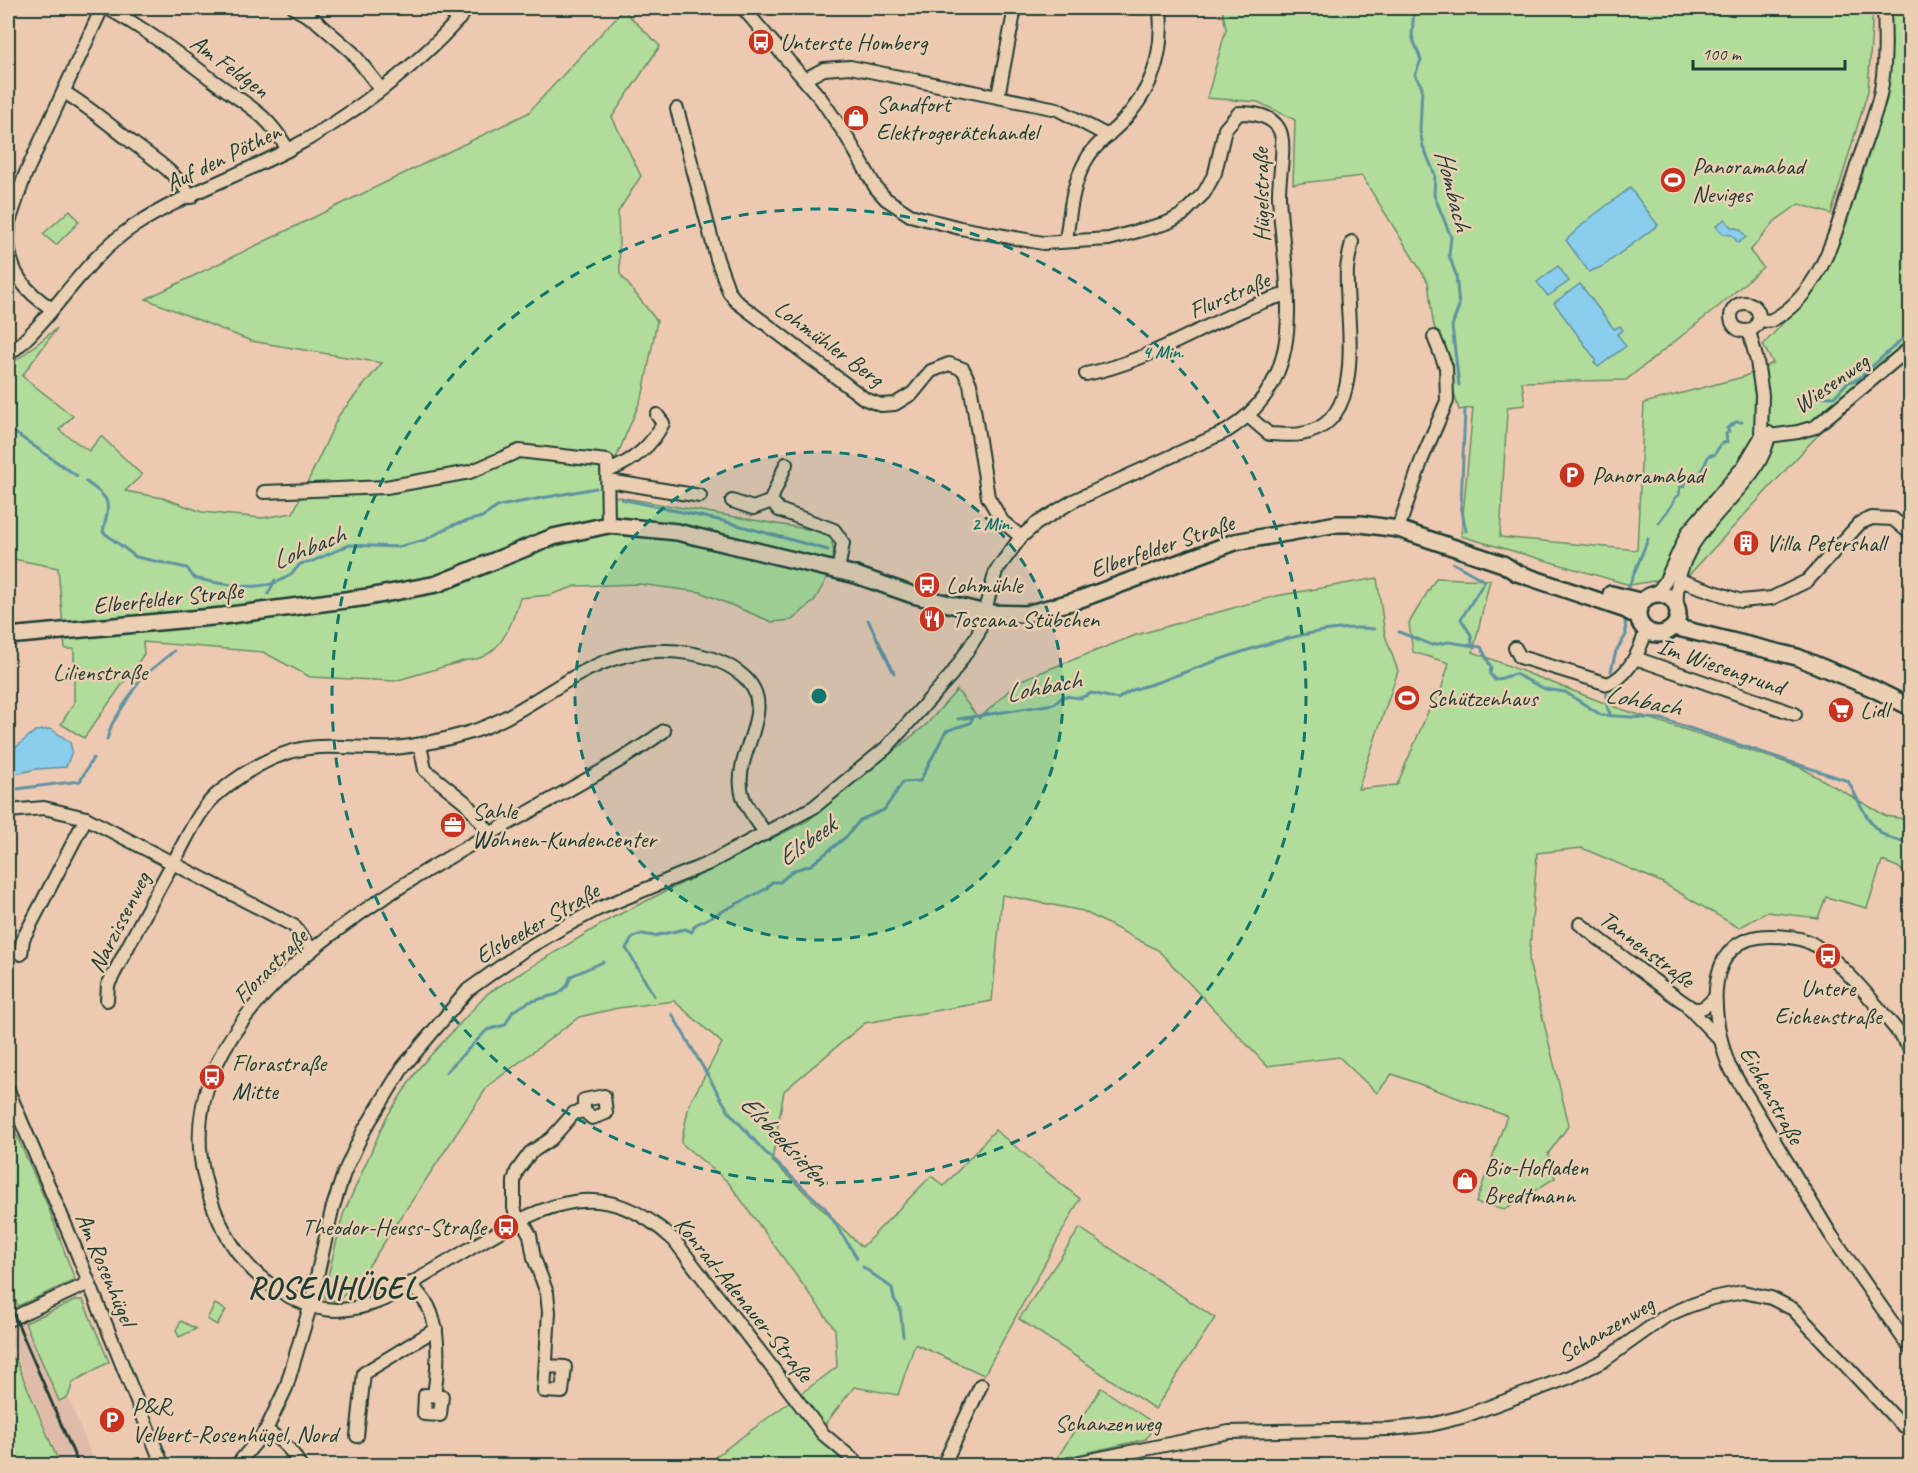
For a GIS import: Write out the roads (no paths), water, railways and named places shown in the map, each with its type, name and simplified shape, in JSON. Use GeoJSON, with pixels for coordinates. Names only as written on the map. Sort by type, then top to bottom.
{"type":"FeatureCollection","features":[{"type":"Feature","properties":{"kind":"main road","name":"Elberfelder Straße"},"geometry":{"type":"LineString","coordinates":[[8,636],[224,616],[368,597],[436,584],[553,537],[608,525],[677,532],[838,571],[940,603],[985,613],[1026,614],[1075,601],[1198,554],[1245,540],[1337,524],[1360,524],[1398,530],[1503,564],[1520,566],[1629,600],[1646,620],[1664,595],[1676,614]]}},
{"type":"Feature","properties":{"kind":"main road"},"geometry":{"type":"LineString","coordinates":[[1646,620],[1668,632],[1676,614],[1831,670],[1911,707]]}},
{"type":"Feature","properties":{"kind":"street"},"geometry":{"type":"LineString","coordinates":[[52,309],[32,296],[13,271],[8,240],[9,222],[25,175],[102,8]]}},
{"type":"Feature","properties":{"kind":"street","name":"Am Feldgen"},"geometry":{"type":"LineString","coordinates":[[107,8],[140,26],[230,93],[254,107],[276,129],[288,150]]}},
{"type":"Feature","properties":{"kind":"street"},"geometry":{"type":"LineString","coordinates":[[294,8],[315,20],[352,52],[381,89]]}},
{"type":"Feature","properties":{"kind":"street"},"geometry":{"type":"LineString","coordinates":[[445,8],[459,19]]}},
{"type":"Feature","properties":{"kind":"street","name":"Auf den Pöthen"},"geometry":{"type":"LineString","coordinates":[[8,355],[30,337],[78,277],[130,229],[288,150],[342,118],[381,89],[459,19],[468,8]]}},
{"type":"Feature","properties":{"kind":"street","name":"Hügelstraße"},"geometry":{"type":"LineString","coordinates":[[742,8],[805,79],[847,137],[876,188],[897,208],[910,215],[960,228],[1043,243],[1109,239],[1139,232],[1182,215],[1204,193],[1215,173],[1225,129],[1239,113],[1260,115],[1272,120],[1280,131],[1283,148],[1279,186],[1289,335],[1283,364],[1270,390],[1249,417],[1227,430],[1073,501],[1036,524],[1021,537]]}},
{"type":"Feature","properties":{"kind":"street"},"geometry":{"type":"LineString","coordinates":[[998,96],[1015,8]]}},
{"type":"Feature","properties":{"kind":"street"},"geometry":{"type":"LineString","coordinates":[[1066,241],[1072,194],[1088,156],[1132,111],[1151,83],[1159,61],[1162,38],[1160,8]]}},
{"type":"Feature","properties":{"kind":"street"},"geometry":{"type":"LineString","coordinates":[[1749,331],[1759,320],[1770,321],[1794,304],[1819,271],[1832,242],[1880,95],[1884,64],[1884,8]]}},
{"type":"Feature","properties":{"kind":"street"},"geometry":{"type":"LineString","coordinates":[[805,79],[824,69],[850,67],[1057,110],[1108,136]]}},
{"type":"Feature","properties":{"kind":"street"},"geometry":{"type":"LineString","coordinates":[[64,92],[98,113],[126,138],[173,172],[191,197]]}},
{"type":"Feature","properties":{"kind":"street","name":"Lohmühler Berg"},"geometry":{"type":"LineString","coordinates":[[677,109],[711,237],[729,292],[737,302],[865,399],[881,405],[894,404],[914,393],[931,371],[949,364],[963,369],[970,384],[988,497],[1002,521],[1021,537]]}},
{"type":"Feature","properties":{"kind":"street"},"geometry":{"type":"LineString","coordinates":[[1249,417],[1269,434],[1302,434],[1324,424],[1337,411],[1352,359],[1347,270],[1352,242]]}},
{"type":"Feature","properties":{"kind":"street","name":"Flurstraße"},"geometry":{"type":"LineString","coordinates":[[1086,374],[1155,352],[1258,302],[1287,294]]}},
{"type":"Feature","properties":{"kind":"street","name":"Wiesenweg"},"geometry":{"type":"LineString","coordinates":[[1676,614],[1679,580],[1697,536],[1751,472],[1765,438],[1770,394],[1765,375],[1757,361],[1749,331],[1734,326],[1733,310],[1742,304],[1752,305],[1759,314],[1759,320]]}},
{"type":"Feature","properties":{"kind":"street"},"geometry":{"type":"LineString","coordinates":[[1398,530],[1422,459],[1447,401],[1446,367],[1434,337]]}},
{"type":"Feature","properties":{"kind":"street","name":"Wiesenweg"},"geometry":{"type":"LineString","coordinates":[[1646,620],[1688,532],[1765,438],[1815,427],[1911,348]]}},
{"type":"Feature","properties":{"kind":"street"},"geometry":{"type":"LineString","coordinates":[[609,476],[643,451],[656,438],[663,423],[657,415]]}},
{"type":"Feature","properties":{"kind":"street"},"geometry":{"type":"LineString","coordinates":[[264,492],[386,487],[470,472],[519,451],[607,461],[608,525]]}},
{"type":"Feature","properties":{"kind":"street"},"geometry":{"type":"LineString","coordinates":[[732,501],[753,508],[772,501],[786,464]]}},
{"type":"Feature","properties":{"kind":"street"},"geometry":{"type":"LineString","coordinates":[[609,476],[700,496]]}},
{"type":"Feature","properties":{"kind":"street"},"geometry":{"type":"LineString","coordinates":[[772,501],[779,510],[834,530],[843,543],[838,571]]}},
{"type":"Feature","properties":{"kind":"street"},"geometry":{"type":"LineString","coordinates":[[1679,580],[1741,601],[1772,598],[1807,581],[1860,523],[1872,518],[1893,519],[1911,532]]}},
{"type":"Feature","properties":{"kind":"street"},"geometry":{"type":"LineString","coordinates":[[985,613],[996,571],[1021,537]]}},
{"type":"Feature","properties":{"kind":"street","name":"Elsbeeker Straße"},"geometry":{"type":"LineString","coordinates":[[236,1466],[266,1430],[294,1367],[335,1201],[344,1173],[363,1132],[403,1066],[468,990],[524,950],[567,925],[706,864],[814,807],[886,748],[952,674],[975,641],[985,613]]}},
{"type":"Feature","properties":{"kind":"street","name":"Im Wiesengrund"},"geometry":{"type":"LineString","coordinates":[[1515,648],[1520,657],[1608,684],[1624,674],[1635,658],[1646,620]]}},
{"type":"Feature","properties":{"kind":"street","name":"Narzissenweg"},"geometry":{"type":"LineString","coordinates":[[106,1000],[108,985],[198,817],[218,793],[263,762],[292,751],[317,747],[375,748],[420,744],[493,724],[520,712],[585,670],[621,656],[655,651],[696,655],[733,668],[754,688],[758,699],[758,713],[741,775],[741,788],[766,834]]}},
{"type":"Feature","properties":{"kind":"street","name":"Im Wiesengrund"},"geometry":{"type":"LineString","coordinates":[[1635,658],[1795,714]]}},
{"type":"Feature","properties":{"kind":"street","name":"Florastraße"},"geometry":{"type":"LineString","coordinates":[[310,1307],[265,1281],[242,1258],[228,1237],[207,1188],[201,1156],[199,1118],[212,1077],[244,1020],[264,995],[312,951],[401,885],[489,832],[633,754],[664,731]]}},
{"type":"Feature","properties":{"kind":"street"},"geometry":{"type":"LineString","coordinates":[[420,744],[425,770],[465,802],[489,832]]}},
{"type":"Feature","properties":{"kind":"street"},"geometry":{"type":"LineString","coordinates":[[8,812],[44,808],[86,818],[294,926],[312,951]]}},
{"type":"Feature","properties":{"kind":"street"},"geometry":{"type":"LineString","coordinates":[[21,954],[23,939],[86,818]]}},
{"type":"Feature","properties":{"kind":"street","name":"Tannenstraße"},"geometry":{"type":"LineString","coordinates":[[1580,924],[1688,1007],[1718,1038]]}},
{"type":"Feature","properties":{"kind":"street","name":"Eichenstraße"},"geometry":{"type":"LineString","coordinates":[[1911,1048],[1866,994],[1828,956],[1806,941],[1760,936],[1742,941],[1729,954],[1720,969],[1714,998],[1718,1038],[1729,1066],[1831,1235],[1911,1348]]}},
{"type":"Feature","properties":{"kind":"street","name":"Tannenstraße"},"geometry":{"type":"LineString","coordinates":[[1688,1007],[1698,1009],[1714,998]]}},
{"type":"Feature","properties":{"kind":"street","name":"Am Rosenhügel"},"geometry":{"type":"LineString","coordinates":[[8,1090],[163,1466]]}},
{"type":"Feature","properties":{"kind":"street"},"geometry":{"type":"LineString","coordinates":[[546,1366],[549,1312],[547,1293],[534,1258],[530,1235],[524,1224],[518,1220],[512,1194],[517,1171],[530,1153],[551,1140],[574,1113],[584,1111]]}},
{"type":"Feature","properties":{"kind":"street","name":"Konrad-Adenauer-Straße"},"geometry":{"type":"LineString","coordinates":[[310,1307],[345,1311],[366,1307],[518,1220],[545,1207],[574,1200],[613,1204],[656,1223],[690,1260],[823,1434],[861,1466]]}},
{"type":"Feature","properties":{"kind":"street"},"geometry":{"type":"LineString","coordinates":[[8,1320],[89,1283]]}},
{"type":"Feature","properties":{"kind":"street"},"geometry":{"type":"LineString","coordinates":[[411,1283],[428,1307],[436,1329],[434,1395]]}},
{"type":"Feature","properties":{"kind":"street","name":"Schanzenweg"},"geometry":{"type":"LineString","coordinates":[[1061,1466],[1229,1432],[1390,1429],[1430,1425],[1462,1417],[1570,1377],[1602,1361],[1666,1317],[1689,1306],[1712,1298],[1743,1292],[1771,1298],[1793,1309],[1904,1426],[1911,1424]]}},
{"type":"Feature","properties":{"kind":"street"},"geometry":{"type":"LineString","coordinates":[[357,1436],[364,1373],[436,1329]]}},
{"type":"Feature","properties":{"kind":"street"},"geometry":{"type":"LineString","coordinates":[[942,1466],[981,1385]]}},
{"type":"Feature","properties":{"kind":"street"},"geometry":{"type":"LineString","coordinates":[[266,1430],[282,1440],[294,1453],[300,1466]]}},
{"type":"Feature","properties":{"kind":"water"},"geometry":{"type":"Polygon","coordinates":[[[1630,188],[1658,225],[1603,266],[1589,272],[1566,240],[1590,218],[1630,188]]]}},
{"type":"Feature","properties":{"kind":"water"},"geometry":{"type":"Polygon","coordinates":[[[1725,219],[1731,227],[1740,229],[1746,237],[1738,243],[1732,235],[1723,234],[1716,226],[1725,219]]]}},
{"type":"Feature","properties":{"kind":"water"},"geometry":{"type":"Polygon","coordinates":[[[1558,266],[1569,281],[1548,296],[1537,282],[1558,266]]]}},
{"type":"Feature","properties":{"kind":"water"},"geometry":{"type":"Polygon","coordinates":[[[1580,284],[1614,329],[1620,326],[1623,330],[1617,334],[1626,346],[1598,367],[1594,362],[1596,360],[1554,303],[1580,284]]]}},
{"type":"Feature","properties":{"kind":"water"},"geometry":{"type":"Polygon","coordinates":[[[51,729],[70,742],[72,751],[66,767],[36,769],[8,776],[8,754],[35,731],[51,729]]]}},
{"type":"Feature","properties":{"kind":"waterway","name":"Hombach"},"geometry":{"type":"LineString","coordinates":[[1414,8],[1412,36],[1421,60],[1415,75],[1422,87],[1420,131],[1423,146],[1435,175],[1434,195],[1451,237],[1449,255],[1456,275],[1459,306],[1452,326],[1459,385]]}},
{"type":"Feature","properties":{"kind":"waterway"},"geometry":{"type":"LineString","coordinates":[[1795,396],[1834,397],[1847,383],[1858,379],[1910,332]]}},
{"type":"Feature","properties":{"kind":"waterway","name":"Hombach"},"geometry":{"type":"LineString","coordinates":[[1465,410],[1461,506],[1466,531]]}},
{"type":"Feature","properties":{"kind":"waterway"},"geometry":{"type":"LineString","coordinates":[[1659,523],[1679,495],[1680,487],[1684,486],[1687,479],[1701,473],[1709,455],[1714,455],[1721,444],[1727,442],[1726,434],[1729,431],[1727,428],[1736,422],[1742,422]]}},
{"type":"Feature","properties":{"kind":"waterway","name":"Lohbach"},"geometry":{"type":"LineString","coordinates":[[8,428],[77,476]]}},
{"type":"Feature","properties":{"kind":"waterway","name":"Lohbach"},"geometry":{"type":"LineString","coordinates":[[85,481],[107,502],[103,532],[136,557],[187,568],[194,578],[236,586],[278,582],[290,575],[300,564],[313,561],[349,545],[398,547],[425,540],[453,525],[482,517],[499,506],[596,488]]}},
{"type":"Feature","properties":{"kind":"waterway","name":"Lohbach"},"geometry":{"type":"LineString","coordinates":[[621,499],[723,521],[828,550]]}},
{"type":"Feature","properties":{"kind":"waterway"},"geometry":{"type":"LineString","coordinates":[[1629,586],[1648,539]]}},
{"type":"Feature","properties":{"kind":"waterway","name":"Hombach"},"geometry":{"type":"LineString","coordinates":[[1453,563],[1485,581],[1461,619],[1471,635],[1472,643]]}},
{"type":"Feature","properties":{"kind":"waterway"},"geometry":{"type":"LineString","coordinates":[[268,594],[275,580]]}},
{"type":"Feature","properties":{"kind":"waterway","name":"Lohbach"},"geometry":{"type":"LineString","coordinates":[[868,620],[894,673]]}},
{"type":"Feature","properties":{"kind":"waterway"},"geometry":{"type":"LineString","coordinates":[[1611,671],[1616,651],[1626,635],[1625,620]]}},
{"type":"Feature","properties":{"kind":"waterway","name":"Lohbach"},"geometry":{"type":"LineString","coordinates":[[958,719],[1054,704],[1064,696],[1080,698],[1092,693],[1118,699],[1134,690],[1297,636],[1351,628],[1374,629]]}},
{"type":"Feature","properties":{"kind":"waterway","name":"Lohbach"},"geometry":{"type":"LineString","coordinates":[[1399,632],[1432,645],[1449,642],[1481,647],[1491,667],[1490,674],[1495,680],[1515,674],[1545,689],[1565,692],[1601,715],[1662,719],[1848,781],[1865,813],[1878,830],[1897,840],[1910,841]]}},
{"type":"Feature","properties":{"kind":"waterway"},"geometry":{"type":"LineString","coordinates":[[107,739],[112,724],[141,678],[174,651]]}},
{"type":"Feature","properties":{"kind":"waterway"},"geometry":{"type":"LineString","coordinates":[[1607,692],[1607,707],[1611,716]]}},
{"type":"Feature","properties":{"kind":"waterway","name":"Elsbeek"},"geometry":{"type":"LineString","coordinates":[[654,996],[626,948],[633,937],[642,934],[654,936],[685,929],[692,932],[695,925],[766,889],[772,882],[780,882],[794,870],[811,865],[847,836],[860,820],[884,810],[903,782],[920,781],[946,731],[970,723],[973,717]]}},
{"type":"Feature","properties":{"kind":"waterway"},"geometry":{"type":"LineString","coordinates":[[8,790],[80,781],[93,758]]}},
{"type":"Feature","properties":{"kind":"waterway","name":"Elsbeek"},"geometry":{"type":"LineString","coordinates":[[446,1072],[487,1030],[505,1025],[513,1011],[529,1002],[558,994],[567,986],[571,976],[603,962]]}},
{"type":"Feature","properties":{"kind":"waterway","name":"Elsbeeksiefen"},"geometry":{"type":"LineString","coordinates":[[672,1014],[729,1112],[764,1151],[826,1209],[857,1258]]}},
{"type":"Feature","properties":{"kind":"waterway","name":"Elsbeeksiefen"},"geometry":{"type":"LineString","coordinates":[[863,1267],[892,1288],[894,1299],[900,1308],[903,1336]]}},
{"type":"Feature","properties":{"kind":"railway"},"geometry":{"type":"LineString","coordinates":[[8,1301],[79,1466]]}},
{"type":"Feature","properties":{"kind":"place","name":"Unterste Homberg"},"geometry":{"type":"Point","coordinates":[761,42]}},
{"type":"Feature","properties":{"kind":"place","name":"Sandfort Elektrogerätehandel"},"geometry":{"type":"Point","coordinates":[856,118]}},
{"type":"Feature","properties":{"kind":"place","name":"Panoramabad Neviges"},"geometry":{"type":"Point","coordinates":[1673,180]}},
{"type":"Feature","properties":{"kind":"place","name":"Panoramabad"},"geometry":{"type":"Point","coordinates":[1572,475]}},
{"type":"Feature","properties":{"kind":"place","name":"Villa Petershall"},"geometry":{"type":"Point","coordinates":[1746,543]}},
{"type":"Feature","properties":{"kind":"place","name":"Lohmühle"},"geometry":{"type":"Point","coordinates":[927,585]}},
{"type":"Feature","properties":{"kind":"place","name":"Toscana Stübchen"},"geometry":{"type":"Point","coordinates":[932,619]}},
{"type":"Feature","properties":{"kind":"place","name":"Schützenhaus"},"geometry":{"type":"Point","coordinates":[1407,698]}},
{"type":"Feature","properties":{"kind":"place","name":"Lidl"},"geometry":{"type":"Point","coordinates":[1841,710]}},
{"type":"Feature","properties":{"kind":"place","name":"Sahle Wohnen-Kundencenter"},"geometry":{"type":"Point","coordinates":[453,825]}},
{"type":"Feature","properties":{"kind":"place","name":"Untere Eichenstraße"},"geometry":{"type":"Point","coordinates":[1828,956]}},
{"type":"Feature","properties":{"kind":"place","name":"Florastraße Mitte"},"geometry":{"type":"Point","coordinates":[212,1077]}},
{"type":"Feature","properties":{"kind":"place","name":"Bio-Hofladen Bredtmann"},"geometry":{"type":"Point","coordinates":[1465,1181]}},
{"type":"Feature","properties":{"kind":"place","name":"Theodor-Heuss-Straße"},"geometry":{"type":"Point","coordinates":[506,1227]}},
{"type":"Feature","properties":{"kind":"place","name":"P&R, Velbert-Rosenhügel, Nord"},"geometry":{"type":"Point","coordinates":[112,1420]}},
{"type":"Feature","properties":{"kind":"district","name":"ROSENHÜGEL"},"geometry":{"type":"Point","coordinates":[333,1288]}},
{"type":"Feature","properties":{"kind":"park label","name":"Lilienstraße"},"geometry":{"type":"Point","coordinates":[100,672]}}]}
